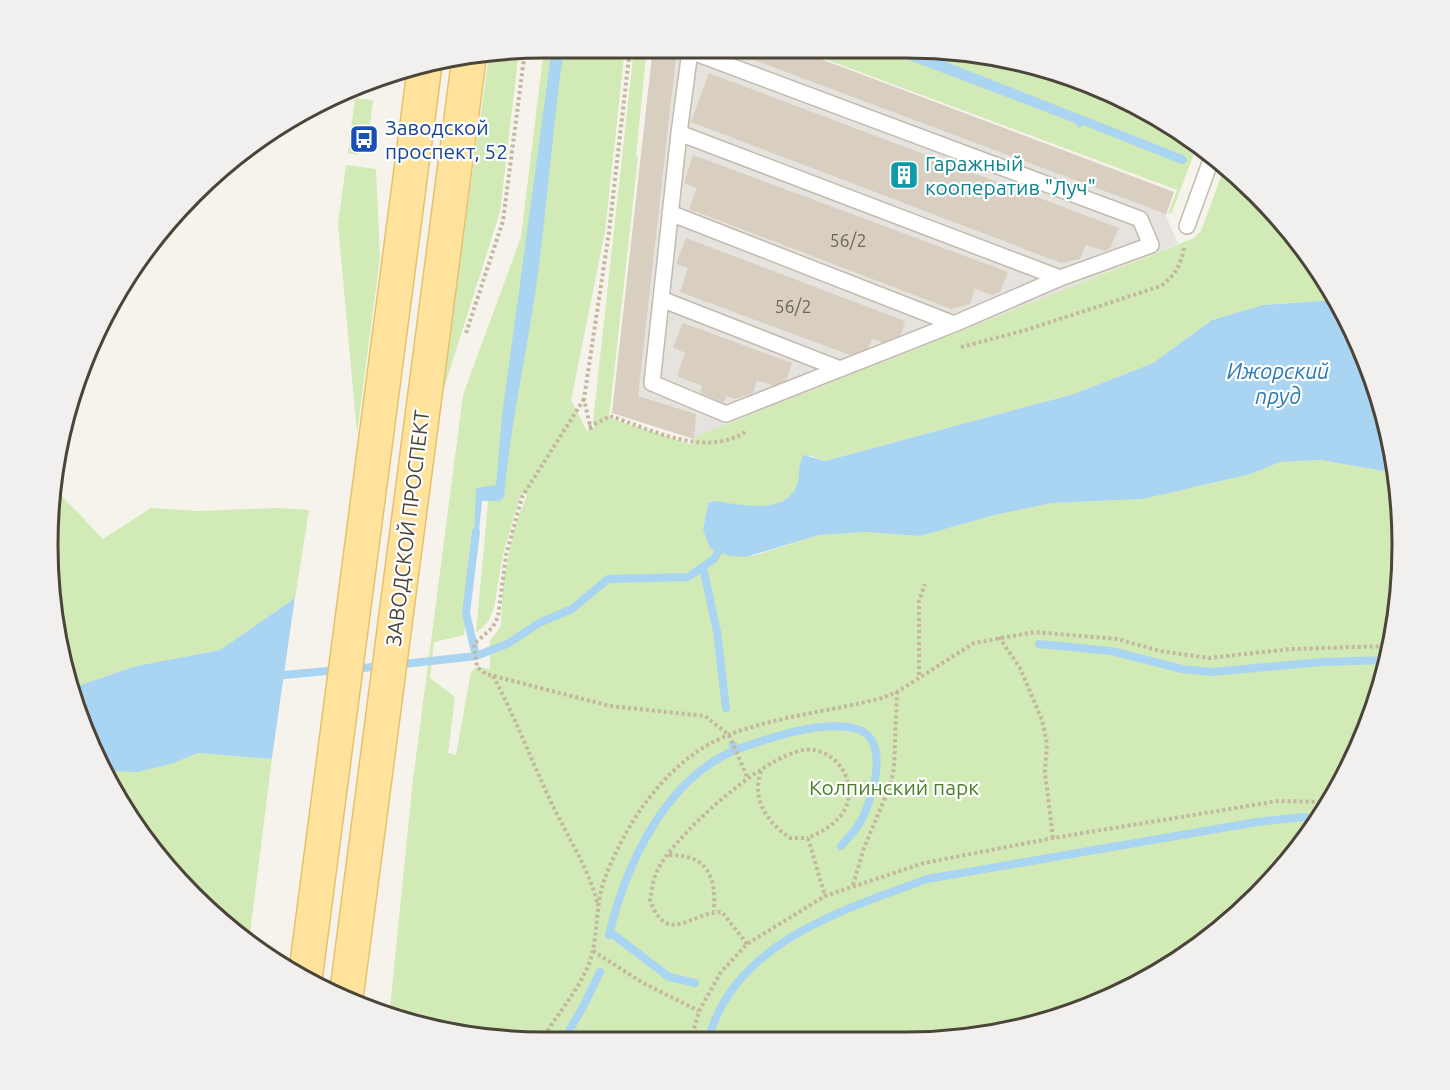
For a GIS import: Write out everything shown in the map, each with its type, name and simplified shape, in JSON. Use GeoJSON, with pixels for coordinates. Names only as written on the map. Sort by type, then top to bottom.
{"type":"FeatureCollection","features":[{"type":"Feature","properties":{"kind":"main road","name":"ЗАВОДСКОЙ ПРОСПЕКТ"},"geometry":{"type":"LineString","coordinates":[[347,989],[468,65]]}},
{"type":"Feature","properties":{"kind":"main road","name":"ЗАВОДСКОЙ ПРОСПЕКТ"},"geometry":{"type":"LineString","coordinates":[[306,968],[424,74]]}},
{"type":"Feature","properties":{"kind":"lane"},"geometry":{"type":"LineString","coordinates":[[690,58],[679,133],[652,383],[726,414],[954,324],[1059,278],[1150,245],[1140,219],[712,58]]}},
{"type":"Feature","properties":{"kind":"lane"},"geometry":{"type":"LineString","coordinates":[[679,133],[1059,278]]}},
{"type":"Feature","properties":{"kind":"lane"},"geometry":{"type":"LineString","coordinates":[[1187,226],[1209,165]]}},
{"type":"Feature","properties":{"kind":"lane"},"geometry":{"type":"LineString","coordinates":[[670,213],[954,324]]}},
{"type":"Feature","properties":{"kind":"lane"},"geometry":{"type":"LineString","coordinates":[[661,299],[840,369]]}},
{"type":"Feature","properties":{"kind":"path"},"geometry":{"type":"LineString","coordinates":[[591,430],[584,399],[609,232],[629,58]]}},
{"type":"Feature","properties":{"kind":"path"},"geometry":{"type":"LineString","coordinates":[[465,335],[503,221],[524,59]]}},
{"type":"Feature","properties":{"kind":"path"},"geometry":{"type":"LineString","coordinates":[[584,399],[522,497],[506,555],[498,617],[492,628],[474,644],[477,668],[493,675],[610,706],[705,716],[729,735],[748,780]]}},
{"type":"Feature","properties":{"kind":"path"},"geometry":{"type":"LineString","coordinates":[[919,676],[919,601],[925,584]]}},
{"type":"Feature","properties":{"kind":"path"},"geometry":{"type":"LineString","coordinates":[[547,1032],[580,979],[593,951],[604,878],[647,800],[691,756],[729,735],[772,721],[856,705],[897,692],[974,643],[1035,632],[1106,638],[1160,651],[1209,658],[1291,649],[1381,646]]}},
{"type":"Feature","properties":{"kind":"path"},"geometry":{"type":"LineString","coordinates":[[999,637],[1020,668],[1042,720],[1047,744],[1045,772],[1053,838]]}},
{"type":"Feature","properties":{"kind":"path"},"geometry":{"type":"LineString","coordinates":[[493,675],[593,885],[598,907]]}},
{"type":"Feature","properties":{"kind":"path"},"geometry":{"type":"LineString","coordinates":[[853,886],[892,777],[897,692]]}},
{"type":"Feature","properties":{"kind":"path"},"geometry":{"type":"LineString","coordinates":[[747,944],[722,912],[714,911],[682,925],[669,924],[654,911],[650,900],[658,869],[705,813],[762,769],[783,756],[813,749],[828,754],[844,771],[848,796],[843,812],[832,824],[808,838],[790,838],[765,812],[757,798],[757,783],[762,769]]}},
{"type":"Feature","properties":{"kind":"path"},"geometry":{"type":"LineString","coordinates":[[693,1032],[699,1011],[721,972],[747,944],[825,896],[924,863],[1053,838],[1256,804],[1300,800],[1318,801]]}},
{"type":"Feature","properties":{"kind":"path"},"geometry":{"type":"LineString","coordinates":[[808,838],[825,896]]}},
{"type":"Feature","properties":{"kind":"path"},"geometry":{"type":"LineString","coordinates":[[669,855],[685,855],[701,863],[712,877],[714,911]]}},
{"type":"Feature","properties":{"kind":"path"},"geometry":{"type":"LineString","coordinates":[[593,951],[643,982],[699,1011]]}},
{"type":"Feature","properties":{"kind":"shaded area"},"geometry":{"type":"Polygon","coordinates":[[[652,58],[818,58],[1174,192],[1166,216],[1178,244],[694,439],[612,413],[652,58]]]}},
{"type":"Feature","properties":{"kind":"green space","name":"Колпинский парк"},"geometry":{"type":"Polygon","coordinates":[[[543,58],[624,58],[605,232],[571,400],[587,431],[594,428],[633,58],[646,58],[636,156],[638,157],[609,418],[693,445],[695,437],[1194,238],[1201,231],[1221,175],[1271,224],[1310,275],[1325,301],[1263,305],[1212,320],[1153,363],[1074,394],[825,461],[809,455],[792,494],[784,500],[765,506],[744,506],[714,501],[708,503],[703,530],[730,556],[753,556],[819,535],[866,532],[920,536],[995,515],[1052,503],[1143,499],[1251,474],[1280,462],[1321,460],[1385,471],[1390,513],[1390,577],[1382,640],[1366,701],[1341,760],[1310,815],[1271,866],[1249,889],[1226,911],[1175,950],[1120,981],[1061,1006],[1000,1022],[905,1032],[545,1032],[450,1022],[390,1006],[413,780],[463,395],[521,237],[543,58]],[[521,493],[503,554],[494,608],[488,622],[476,633],[488,503],[485,498],[482,498],[464,635],[434,642],[430,678],[455,697],[448,753],[456,755],[471,672],[477,667],[490,669],[490,641],[501,626],[503,582],[514,529],[527,495],[521,493]]]}},
{"type":"Feature","properties":{"kind":"green space"},"geometry":{"type":"Polygon","coordinates":[[[822,58],[905,58],[969,63],[1031,75],[1061,84],[1120,109],[1175,140],[1194,154],[1172,212],[1168,214],[1177,190],[822,58]]]}},
{"type":"Feature","properties":{"kind":"green space"},"geometry":{"type":"Polygon","coordinates":[[[518,60],[500,212],[444,388],[416,574],[488,62],[518,60]]]}},
{"type":"Feature","properties":{"kind":"green space"},"geometry":{"type":"Polygon","coordinates":[[[355,98],[373,100],[370,125],[362,124],[358,155],[348,153],[355,98]]]}},
{"type":"Feature","properties":{"kind":"green space"},"geometry":{"type":"Polygon","coordinates":[[[346,165],[376,169],[380,257],[357,433],[338,224],[346,165]]]}},
{"type":"Feature","properties":{"kind":"green space"},"geometry":{"type":"Polygon","coordinates":[[[62,496],[103,539],[151,508],[198,511],[278,508],[309,510],[295,598],[220,650],[136,666],[79,686],[68,640],[60,577],[58,545],[62,496]]]}},
{"type":"Feature","properties":{"kind":"green space"},"geometry":{"type":"Polygon","coordinates":[[[198,753],[272,759],[250,932],[224,911],[179,866],[140,815],[115,771],[153,767],[198,753]]]}},
{"type":"Feature","properties":{"kind":"water"},"geometry":{"type":"Polygon","coordinates":[[[551,58],[563,58],[535,294],[504,497],[500,501],[482,501],[478,541],[474,540],[476,488],[496,485],[502,416],[551,58]]]}},
{"type":"Feature","properties":{"kind":"water"},"geometry":{"type":"Polygon","coordinates":[[[904,58],[942,60],[1183,155],[1188,160],[1184,164],[1179,163],[1083,125],[1078,128],[1075,123],[904,58]]]}},
{"type":"Feature","properties":{"kind":"water","name":"Ижорский пруд"},"geometry":{"type":"Polygon","coordinates":[[[1325,301],[1341,330],[1366,389],[1375,419],[1385,471],[1321,460],[1280,462],[1251,474],[1143,499],[1052,503],[995,515],[920,536],[866,532],[819,535],[746,557],[730,556],[710,548],[703,530],[708,503],[714,501],[762,506],[784,500],[793,493],[798,482],[804,455],[825,461],[1074,394],[1153,363],[1212,320],[1263,305],[1325,301]]]}},
{"type":"Feature","properties":{"kind":"water"},"geometry":{"type":"Polygon","coordinates":[[[295,598],[272,759],[198,753],[171,764],[136,772],[115,771],[96,731],[79,686],[136,666],[220,650],[295,598]]]}},
{"type":"Feature","properties":{"kind":"pier"},"geometry":{"type":"Polygon","coordinates":[[[295,598],[298,598],[275,759],[272,759],[295,598]]]}},
{"type":"Feature","properties":{"kind":"building"},"geometry":{"type":"Polygon","coordinates":[[[652,58],[676,58],[638,396],[696,414],[694,439],[612,413],[652,58]]]}},
{"type":"Feature","properties":{"kind":"building","name":"Гаражный кооператив \"Луч\""},"geometry":{"type":"Polygon","coordinates":[[[749,58],[818,58],[1174,192],[1166,214],[749,58]]]}},
{"type":"Feature","properties":{"kind":"building","name":"Гаражный кооператив \"Луч\""},"geometry":{"type":"Polygon","coordinates":[[[709,73],[1119,228],[1110,248],[1105,251],[1086,245],[1080,259],[1061,263],[691,122],[709,73]]]}},
{"type":"Feature","properties":{"kind":"building","name":"Гаражный кооператив \"Луч\""},"geometry":{"type":"Polygon","coordinates":[[[693,155],[1008,272],[1000,292],[992,295],[975,289],[970,304],[951,309],[689,209],[697,188],[684,183],[693,155]]]}},
{"type":"Feature","properties":{"kind":"building"},"geometry":{"type":"Polygon","coordinates":[[[686,238],[905,321],[900,338],[889,345],[872,339],[866,352],[850,355],[680,292],[688,268],[676,264],[686,238]]]}},
{"type":"Feature","properties":{"kind":"building"},"geometry":{"type":"Polygon","coordinates":[[[683,323],[792,363],[786,381],[774,386],[757,380],[753,393],[735,399],[727,396],[724,403],[700,393],[702,386],[677,376],[685,353],[673,347],[683,323]]]}},
{"type":"Feature","properties":{"kind":"waterway"},"geometry":{"type":"LineString","coordinates":[[476,532],[466,613],[476,656]]}},
{"type":"Feature","properties":{"kind":"waterway"},"geometry":{"type":"LineString","coordinates":[[395,665],[476,656],[509,643],[539,623],[572,609],[608,579],[688,577],[714,559],[718,552]]}},
{"type":"Feature","properties":{"kind":"waterway"},"geometry":{"type":"LineString","coordinates":[[703,567],[717,632],[726,708]]}},
{"type":"Feature","properties":{"kind":"waterway"},"geometry":{"type":"LineString","coordinates":[[1039,644],[1111,651],[1182,669],[1212,672],[1321,662],[1377,660]]}},
{"type":"Feature","properties":{"kind":"waterway"},"geometry":{"type":"LineString","coordinates":[[353,669],[382,666]]}},
{"type":"Feature","properties":{"kind":"waterway"},"geometry":{"type":"LineString","coordinates":[[273,676],[338,670]]}},
{"type":"Feature","properties":{"kind":"waterway"},"geometry":{"type":"LineString","coordinates":[[735,750],[779,735],[828,726],[857,729],[868,735],[874,745],[876,758],[873,787],[859,824],[841,846]]}},
{"type":"Feature","properties":{"kind":"waterway"},"geometry":{"type":"LineString","coordinates":[[609,935],[626,880],[652,827],[688,782],[710,764],[735,750],[733,745]]}},
{"type":"Feature","properties":{"kind":"waterway"},"geometry":{"type":"LineString","coordinates":[[711,1032],[721,1006],[741,978],[767,954],[796,934],[828,918],[861,903],[927,879],[1257,822],[1308,818]]}},
{"type":"Feature","properties":{"kind":"waterway"},"geometry":{"type":"LineString","coordinates":[[610,932],[669,977],[695,983]]}},
{"type":"Feature","properties":{"kind":"waterway"},"geometry":{"type":"LineString","coordinates":[[568,1032],[600,972]]}},
{"type":"Feature","properties":{"kind":"place","name":"Заводской проспект, 52"},"geometry":{"type":"Point","coordinates":[364,139]}},
{"type":"Feature","properties":{"kind":"place","name":"Гаражный кооператив \"Луч\""},"geometry":{"type":"Point","coordinates":[904,175]}}]}
